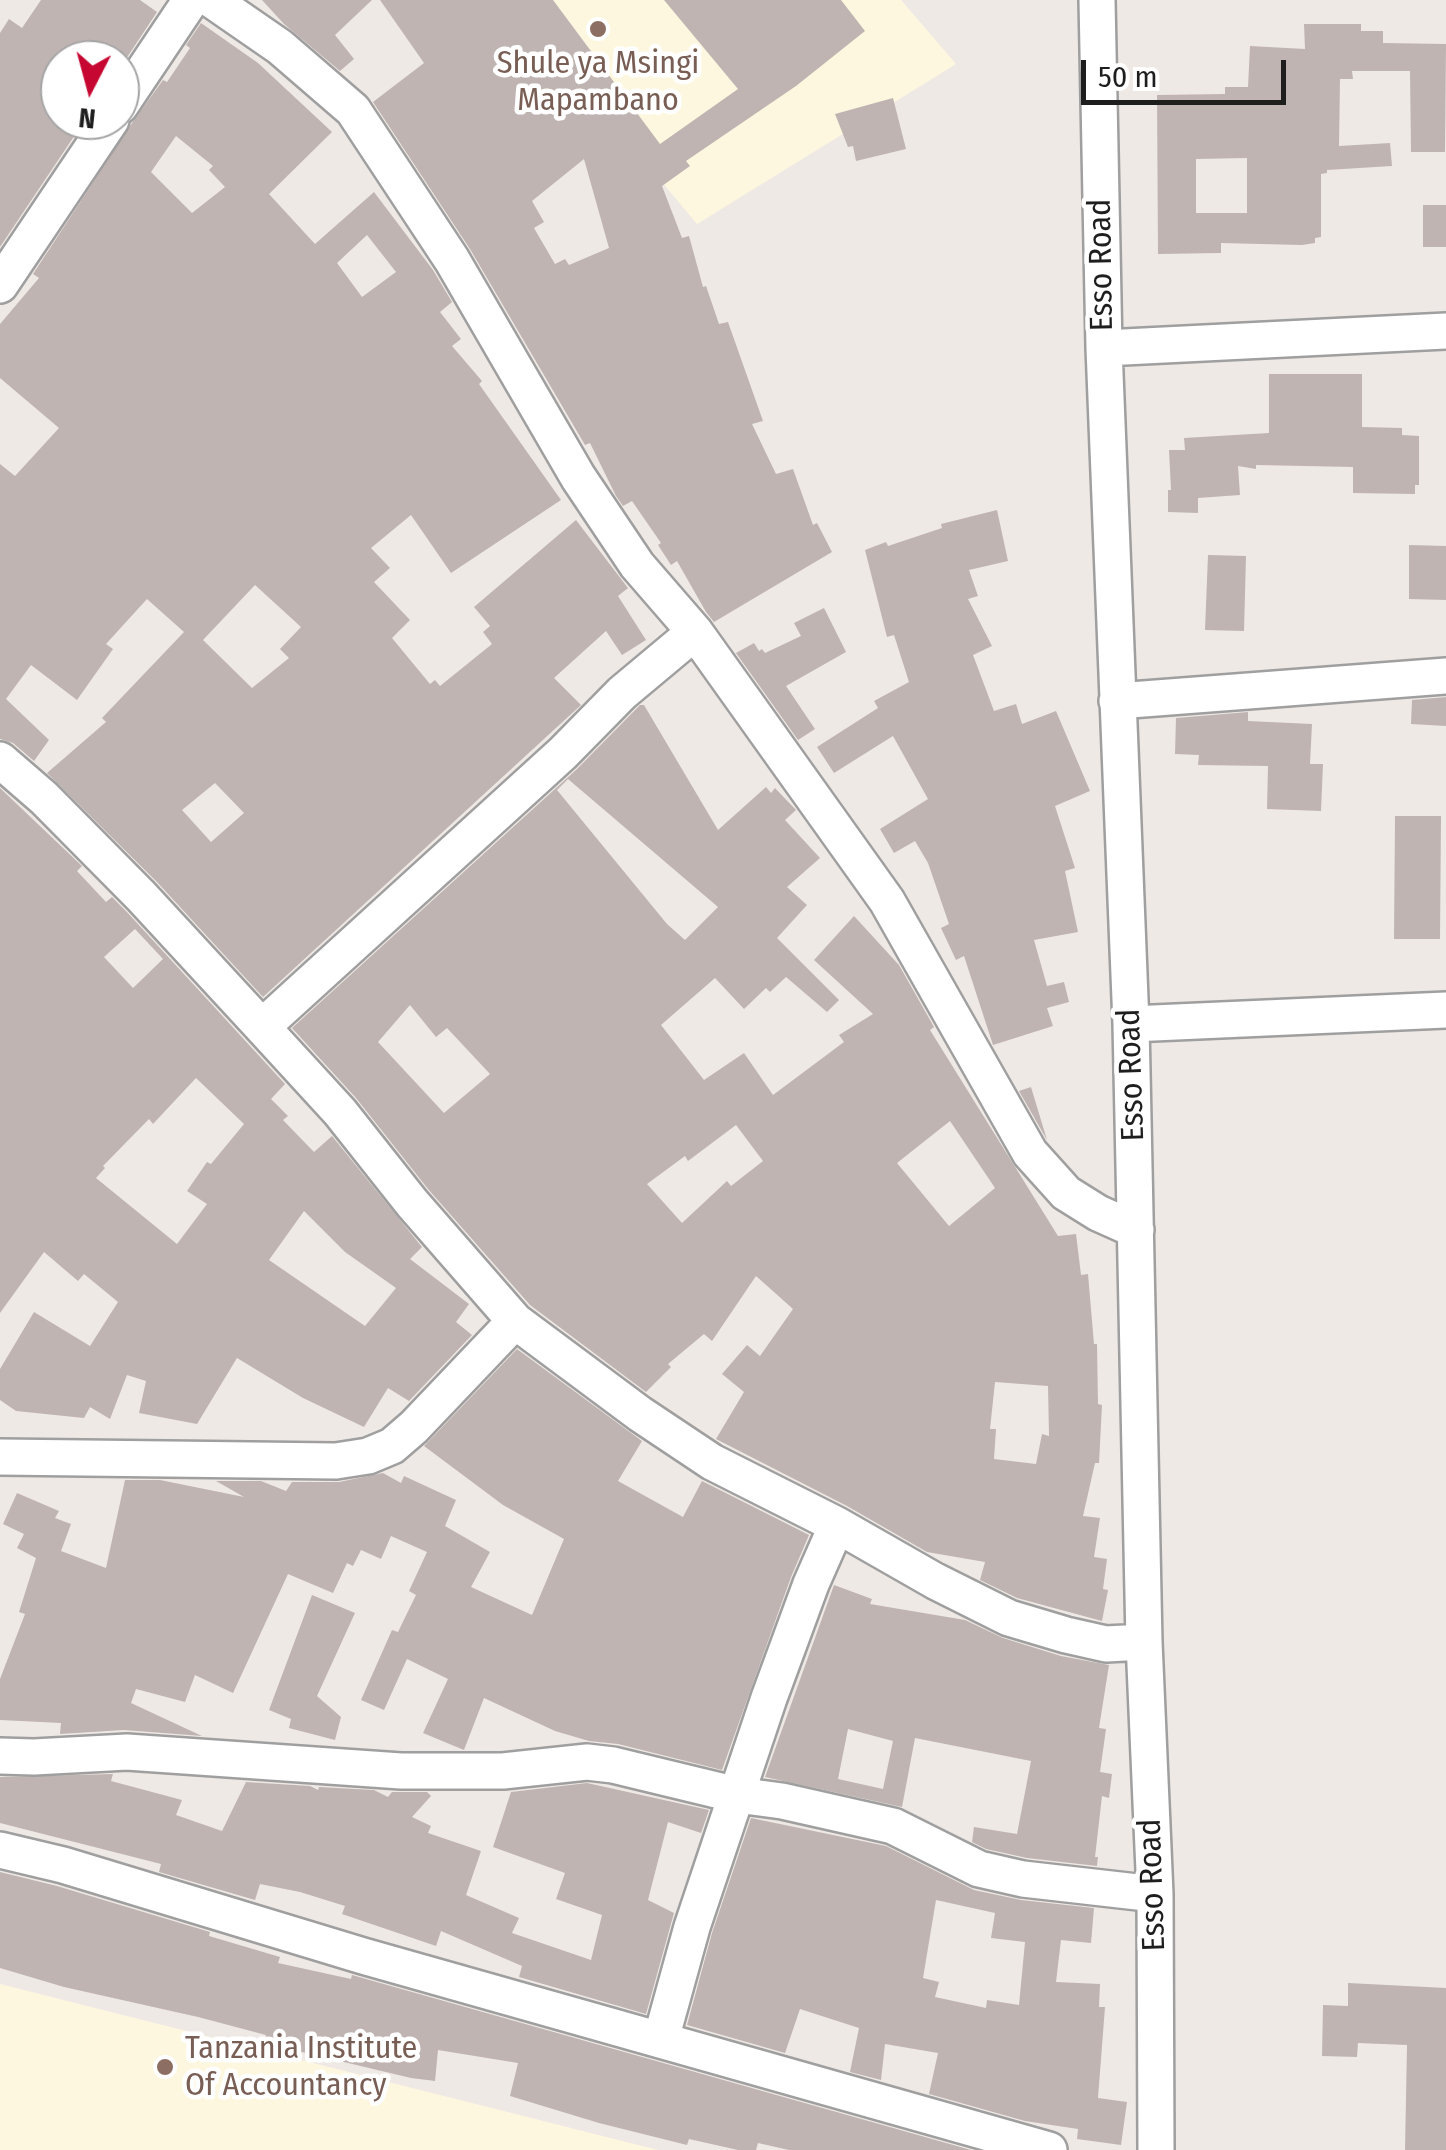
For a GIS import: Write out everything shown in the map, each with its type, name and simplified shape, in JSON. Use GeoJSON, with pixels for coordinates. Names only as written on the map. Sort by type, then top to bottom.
{"type":"FeatureCollection","features":[{"type":"Feature","properties":{"kind":"street"},"geometry":{"type":"LineString","coordinates":[[140,76],[191,0]]}},
{"type":"Feature","properties":{"kind":"street"},"geometry":{"type":"LineString","coordinates":[[212,0],[280,47],[353,110],[452,260],[578,477],[637,564],[695,632],[887,902],[1030,1153],[1066,1193],[1136,1230]]}},
{"type":"Feature","properties":{"kind":"street","name":"Esso Road"},"geometry":{"type":"LineString","coordinates":[[1097,0],[1104,348],[1131,1024],[1144,1642],[1156,1894],[1156,2150]]}},
{"type":"Feature","properties":{"kind":"street"},"geometry":{"type":"LineString","coordinates":[[0,284],[97,140]]}},
{"type":"Feature","properties":{"kind":"street"},"geometry":{"type":"LineString","coordinates":[[1104,348],[1446,331]]}},
{"type":"Feature","properties":{"kind":"street"},"geometry":{"type":"LineString","coordinates":[[262,1027],[563,753],[622,693],[695,632]]}},
{"type":"Feature","properties":{"kind":"street"},"geometry":{"type":"LineString","coordinates":[[1117,701],[1446,676]]}},
{"type":"Feature","properties":{"kind":"street"},"geometry":{"type":"LineString","coordinates":[[0,760],[44,798],[141,896],[340,1112],[412,1204],[515,1322],[712,1462],[838,1525],[1008,1618],[1106,1644],[1144,1642]]}},
{"type":"Feature","properties":{"kind":"street"},"geometry":{"type":"LineString","coordinates":[[1131,1024],[1446,1010]]}},
{"type":"Feature","properties":{"kind":"street"},"geometry":{"type":"LineString","coordinates":[[0,1457],[336,1461],[368,1456],[392,1446],[414,1427],[515,1322]]}},
{"type":"Feature","properties":{"kind":"street"},"geometry":{"type":"LineString","coordinates":[[662,2039],[692,1927],[784,1655],[838,1525]]}},
{"type":"Feature","properties":{"kind":"street"},"geometry":{"type":"LineString","coordinates":[[0,1756],[34,1758],[126,1752],[401,1771],[503,1771],[586,1762],[893,1826],[980,1869],[1023,1879],[1156,1894]]}},
{"type":"Feature","properties":{"kind":"street"},"geometry":{"type":"LineString","coordinates":[[0,1850],[1049,2150]]}},
{"type":"Feature","properties":{"kind":"shaded area"},"geometry":{"type":"Polygon","coordinates":[[[519,0],[901,0],[956,64],[697,224],[601,109],[519,0]]]}},
{"type":"Feature","properties":{"kind":"shaded area","name":"Tanzania Institute Of Accountancy"},"geometry":{"type":"Polygon","coordinates":[[[0,1984],[658,2150],[0,2150],[0,1984]]]}},
{"type":"Feature","properties":{"kind":"building"},"geometry":{"type":"Polygon","coordinates":[[[41,0],[140,0],[157,12],[138,40],[40,40],[40,140],[72,140],[0,247],[0,33],[9,19],[22,28],[41,0]]]}},
{"type":"Feature","properties":{"kind":"building"},"geometry":{"type":"Polygon","coordinates":[[[262,0],[372,0],[335,35],[354,59],[340,71],[262,0]]]}},
{"type":"Feature","properties":{"kind":"building"},"geometry":{"type":"Polygon","coordinates":[[[380,0],[553,0],[660,144],[738,89],[664,0],[841,0],[865,31],[796,86],[686,161],[690,166],[662,186],[682,238],[689,236],[703,287],[706,286],[719,324],[728,322],[763,421],[752,424],[776,474],[793,469],[813,525],[817,523],[832,552],[714,622],[677,561],[671,565],[632,501],[623,506],[616,496],[590,443],[585,445],[470,249],[373,102],[424,63],[380,0]],[[584,159],[532,201],[544,222],[534,228],[555,264],[565,259],[569,265],[609,248],[584,159]]]}},
{"type":"Feature","properties":{"kind":"building"},"geometry":{"type":"Polygon","coordinates":[[[201,23],[258,63],[332,132],[269,194],[315,244],[374,192],[433,270],[452,302],[440,312],[461,339],[452,346],[482,381],[479,384],[561,500],[451,573],[411,515],[371,548],[390,568],[374,582],[410,620],[392,638],[430,684],[435,680],[440,686],[492,644],[483,632],[490,626],[474,607],[576,520],[628,588],[618,596],[646,640],[622,655],[606,631],[554,678],[581,705],[263,997],[157,882],[47,773],[106,722],[102,718],[184,632],[147,599],[106,644],[113,649],[77,700],[31,665],[6,699],[49,740],[34,761],[13,743],[0,739],[0,464],[15,476],[59,428],[0,378],[0,324],[39,278],[33,274],[121,140],[140,140],[140,112],[190,48],[186,45],[201,23]],[[176,136],[151,172],[192,213],[225,187],[209,170],[213,166],[176,136]],[[367,235],[337,263],[362,297],[396,272],[367,235]],[[255,585],[203,640],[252,688],[289,658],[280,649],[301,627],[255,585]],[[215,783],[182,810],[211,842],[244,813],[215,783]]]}},
{"type":"Feature","properties":{"kind":"building"},"geometry":{"type":"Polygon","coordinates":[[[1304,24],[1361,24],[1361,31],[1383,31],[1383,43],[1446,44],[1445,152],[1411,152],[1410,71],[1352,71],[1353,79],[1340,79],[1339,146],[1390,143],[1392,166],[1327,170],[1321,174],[1321,237],[1315,238],[1315,243],[1221,243],[1221,253],[1158,254],[1157,95],[1225,94],[1225,87],[1248,87],[1250,46],[1305,49],[1304,24]],[[1247,158],[1196,159],[1196,213],[1247,213],[1247,158]]]}},
{"type":"Feature","properties":{"kind":"building"},"geometry":{"type":"Polygon","coordinates":[[[893,98],[906,149],[856,161],[853,146],[848,147],[835,114],[893,98]]]}},
{"type":"Feature","properties":{"kind":"building"},"geometry":{"type":"Polygon","coordinates":[[[1423,205],[1446,205],[1446,247],[1423,247],[1423,205]]]}},
{"type":"Feature","properties":{"kind":"building"},"geometry":{"type":"Polygon","coordinates":[[[1269,374],[1362,374],[1362,427],[1402,428],[1402,435],[1419,436],[1419,485],[1415,485],[1415,494],[1353,493],[1353,467],[1238,466],[1240,495],[1198,498],[1198,513],[1168,512],[1169,450],[1185,450],[1184,438],[1269,433],[1269,374]]]}},
{"type":"Feature","properties":{"kind":"building"},"geometry":{"type":"Polygon","coordinates":[[[997,510],[1008,561],[969,570],[978,596],[968,599],[992,646],[973,655],[994,711],[1016,704],[1022,724],[1056,711],[1090,791],[1055,806],[1075,868],[1065,871],[1078,932],[1034,940],[1047,986],[1064,982],[1069,1002],[1047,1008],[1053,1026],[993,1045],[964,956],[956,960],[941,928],[949,924],[928,863],[915,841],[894,853],[880,829],[928,799],[893,736],[834,773],[817,747],[878,708],[874,701],[909,682],[894,635],[887,637],[865,550],[997,510]]]}},
{"type":"Feature","properties":{"kind":"building"},"geometry":{"type":"Polygon","coordinates":[[[1409,545],[1446,546],[1446,600],[1409,599],[1409,545]]]}},
{"type":"Feature","properties":{"kind":"building"},"geometry":{"type":"Polygon","coordinates":[[[1208,555],[1246,556],[1244,631],[1205,630],[1208,555]]]}},
{"type":"Feature","properties":{"kind":"building"},"geometry":{"type":"Polygon","coordinates":[[[824,608],[846,652],[786,686],[815,729],[798,740],[736,653],[754,643],[765,653],[801,636],[794,623],[824,608]]]}},
{"type":"Feature","properties":{"kind":"building"},"geometry":{"type":"Polygon","coordinates":[[[1446,697],[1446,726],[1411,724],[1412,700],[1446,697]]]}},
{"type":"Feature","properties":{"kind":"building"},"geometry":{"type":"Polygon","coordinates":[[[644,705],[718,830],[766,787],[771,793],[775,788],[796,810],[785,820],[820,858],[787,887],[807,905],[777,938],[839,1000],[827,1012],[786,977],[770,992],[766,988],[744,1009],[715,978],[661,1025],[704,1080],[744,1053],[773,1095],[844,1042],[839,1035],[873,1014],[814,960],[854,916],[899,965],[934,1027],[930,1030],[1058,1236],[1076,1234],[1081,1275],[1088,1274],[1097,1344],[1098,1404],[1102,1405],[1099,1463],[1095,1463],[1083,1516],[1100,1518],[1094,1557],[1107,1559],[1103,1589],[1108,1590],[1102,1621],[1017,1598],[980,1580],[985,1562],[927,1552],[716,1439],[744,1392],[722,1374],[747,1345],[760,1356],[793,1309],[756,1276],[712,1341],[704,1334],[668,1364],[671,1367],[646,1392],[530,1305],[292,1028],[644,705]],[[568,779],[557,790],[667,924],[685,940],[718,907],[568,779]],[[410,1005],[378,1042],[444,1113],[490,1074],[447,1028],[436,1037],[410,1005]],[[950,1121],[897,1163],[949,1226],[995,1188],[950,1121]],[[736,1125],[688,1161],[685,1156],[647,1184],[682,1223],[727,1181],[731,1186],[763,1161],[736,1125]],[[995,1382],[990,1429],[996,1429],[994,1459],[1036,1464],[1042,1434],[1049,1436],[1048,1386],[995,1382]]]}},
{"type":"Feature","properties":{"kind":"building"},"geometry":{"type":"Polygon","coordinates":[[[1248,712],[1248,721],[1312,724],[1310,764],[1323,764],[1321,811],[1267,809],[1268,766],[1198,765],[1199,755],[1175,754],[1176,718],[1248,712]]]}},
{"type":"Feature","properties":{"kind":"building"},"geometry":{"type":"Polygon","coordinates":[[[0,788],[82,866],[77,871],[106,902],[112,897],[126,911],[285,1084],[271,1099],[288,1116],[283,1120],[314,1152],[332,1136],[422,1247],[410,1259],[469,1304],[456,1322],[472,1335],[409,1401],[388,1388],[364,1427],[303,1398],[237,1358],[197,1424],[139,1413],[146,1381],[127,1375],[110,1419],[90,1407],[84,1418],[16,1411],[0,1400],[0,1369],[34,1312],[90,1346],[118,1302],[84,1274],[78,1281],[44,1252],[0,1313],[0,788]],[[135,929],[104,957],[133,988],[163,959],[135,929]],[[196,1078],[153,1124],[149,1119],[96,1178],[177,1244],[207,1204],[187,1191],[207,1162],[211,1164],[244,1124],[196,1078]],[[304,1211],[269,1260],[365,1326],[396,1288],[345,1252],[304,1211]]]}},
{"type":"Feature","properties":{"kind":"building"},"geometry":{"type":"Polygon","coordinates":[[[1395,816],[1441,816],[1440,939],[1394,939],[1395,816]]]}},
{"type":"Feature","properties":{"kind":"building"},"geometry":{"type":"Polygon","coordinates":[[[1031,1087],[1047,1140],[1019,1091],[1031,1087]]]}},
{"type":"Feature","properties":{"kind":"building"},"geometry":{"type":"Polygon","coordinates":[[[517,1349],[642,1441],[618,1481],[683,1517],[702,1481],[809,1535],[722,1770],[555,1731],[484,1698],[464,1750],[423,1733],[448,1679],[407,1659],[384,1710],[361,1700],[392,1630],[398,1632],[416,1595],[409,1591],[427,1552],[391,1536],[381,1559],[361,1550],[353,1566],[347,1563],[333,1593],[288,1574],[233,1693],[195,1675],[185,1702],[136,1689],[131,1703],[202,1736],[124,1730],[60,1734],[61,1723],[0,1720],[0,1679],[25,1614],[19,1612],[36,1558],[17,1548],[24,1534],[3,1524],[17,1493],[59,1511],[55,1518],[71,1524],[61,1551],[106,1568],[125,1480],[160,1480],[244,1497],[216,1481],[261,1481],[286,1491],[292,1482],[339,1482],[383,1473],[401,1483],[404,1476],[456,1500],[445,1526],[490,1552],[471,1587],[532,1615],[564,1539],[503,1505],[424,1446],[517,1349]]]}},
{"type":"Feature","properties":{"kind":"building"},"geometry":{"type":"Polygon","coordinates":[[[834,1585],[872,1599],[870,1604],[965,1620],[1003,1638],[1061,1656],[1109,1665],[1099,1728],[1106,1729],[1100,1772],[1112,1774],[1109,1798],[1102,1796],[1097,1866],[1027,1858],[972,1842],[974,1827],[1017,1834],[1031,1761],[915,1738],[902,1807],[765,1777],[834,1585]],[[848,1729],[838,1779],[883,1789],[893,1741],[848,1729]]]}},
{"type":"Feature","properties":{"kind":"building"},"geometry":{"type":"Polygon","coordinates":[[[312,1595],[355,1613],[317,1696],[341,1717],[335,1740],[289,1728],[291,1719],[269,1710],[312,1595]]]}},
{"type":"Feature","properties":{"kind":"building"},"geometry":{"type":"Polygon","coordinates":[[[113,1774],[111,1781],[182,1800],[176,1815],[222,1831],[246,1782],[310,1786],[318,1790],[374,1790],[388,1797],[392,1792],[427,1792],[431,1796],[412,1817],[431,1826],[428,1833],[481,1851],[466,1895],[519,1918],[512,1933],[591,1960],[602,1915],[556,1899],[565,1873],[493,1847],[511,1792],[587,1783],[709,1810],[701,1833],[668,1822],[648,1900],[674,1913],[646,2014],[519,1977],[522,1966],[441,1931],[436,1946],[342,1914],[345,1906],[300,1892],[260,1884],[255,1900],[159,1872],[161,1864],[0,1823],[0,1777],[113,1774]]]}},
{"type":"Feature","properties":{"kind":"building"},"geometry":{"type":"Polygon","coordinates":[[[751,1818],[886,1846],[974,1890],[1094,1908],[1091,1943],[1061,1940],[1056,1982],[1100,1984],[1099,2007],[1105,2007],[1098,2098],[1127,2102],[1121,2145],[1077,2139],[1078,2129],[1025,2121],[929,2094],[938,2053],[885,2044],[881,2080],[850,2072],[859,2028],[800,2009],[785,2053],[687,2025],[712,1933],[751,1818]],[[936,1900],[923,1978],[939,1982],[935,1997],[986,2008],[987,2000],[1019,2005],[1025,1942],[991,1938],[995,1913],[936,1900]]]}},
{"type":"Feature","properties":{"kind":"building"},"geometry":{"type":"Polygon","coordinates":[[[0,1872],[210,1932],[209,1936],[280,1957],[278,1963],[351,1979],[352,1975],[971,2150],[789,2150],[758,2143],[756,2150],[738,2150],[689,2139],[687,2145],[510,2096],[518,2063],[438,2050],[435,2081],[411,2078],[264,2043],[266,2035],[198,2017],[64,1987],[0,1968],[0,1872]]]}},
{"type":"Feature","properties":{"kind":"building"},"geometry":{"type":"Polygon","coordinates":[[[1348,1983],[1446,1988],[1446,2150],[1405,2150],[1407,2045],[1358,2043],[1357,2057],[1322,2056],[1323,2005],[1348,2006],[1348,1983]]]}},
{"type":"Feature","properties":{"kind":"place","name":"Shule ya Msingi Mapambano"},"geometry":{"type":"Point","coordinates":[598,29]}},
{"type":"Feature","properties":{"kind":"place","name":"Tanzania Institute Of Accountancy"},"geometry":{"type":"Point","coordinates":[165,2067]}}]}
